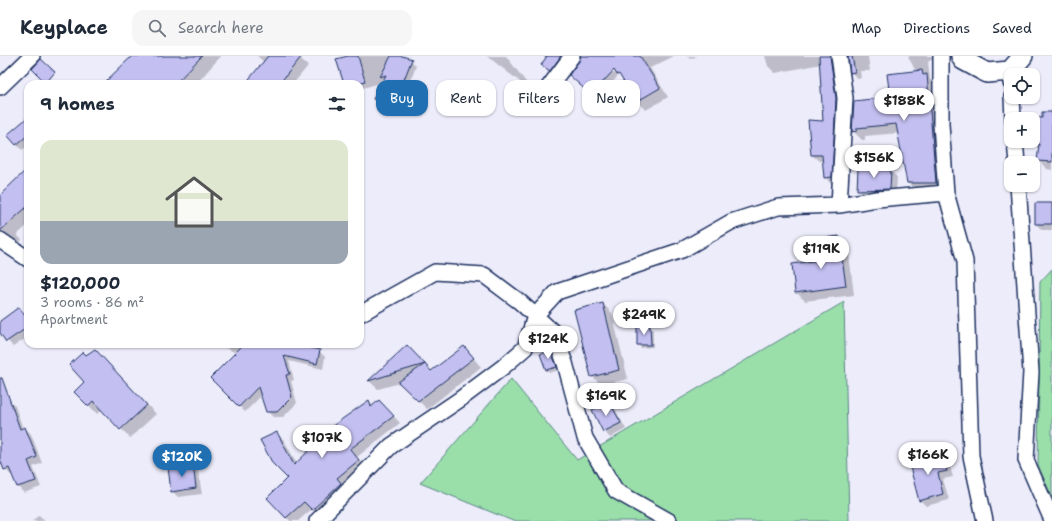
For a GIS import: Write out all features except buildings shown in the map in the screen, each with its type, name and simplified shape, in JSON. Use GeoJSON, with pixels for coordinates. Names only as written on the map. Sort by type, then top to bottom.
{"type":"FeatureCollection","features":[{"type":"Feature","properties":{"kind":"street"},"geometry":{"type":"LineString","coordinates":[[0,87],[32,56]]}},
{"type":"Feature","properties":{"kind":"street"},"geometry":{"type":"LineString","coordinates":[[554,80],[572,56]]}},
{"type":"Feature","properties":{"kind":"street"},"geometry":{"type":"LineString","coordinates":[[838,205],[845,98],[839,56]]}},
{"type":"Feature","properties":{"kind":"street"},"geometry":{"type":"LineString","coordinates":[[941,56],[941,124],[946,193],[965,261],[971,456],[985,521]]}},
{"type":"Feature","properties":{"kind":"street"},"geometry":{"type":"LineString","coordinates":[[961,56],[963,60],[987,73],[1004,76]]}},
{"type":"Feature","properties":{"kind":"street"},"geometry":{"type":"LineString","coordinates":[[1016,68],[1023,56]]}},
{"type":"Feature","properties":{"kind":"street"},"geometry":{"type":"LineString","coordinates":[[1018,192],[1031,372],[1026,460],[1052,520]]}},
{"type":"Feature","properties":{"kind":"street"},"geometry":{"type":"LineString","coordinates":[[317,521],[391,446],[459,400],[503,367],[525,348],[536,316],[557,292],[682,250],[731,222],[778,207],[838,205],[877,199],[946,193]]}},
{"type":"Feature","properties":{"kind":"street"},"geometry":{"type":"LineString","coordinates":[[0,240],[24,256]]}},
{"type":"Feature","properties":{"kind":"street"},"geometry":{"type":"LineString","coordinates":[[364,312],[435,272],[484,275],[536,316],[553,332],[565,363],[585,438],[616,491],[669,521]]}},
{"type":"Feature","properties":{"kind":"green space"},"geometry":{"type":"Polygon","coordinates":[[[1052,269],[1052,497],[1038,465],[1040,282],[1052,269]]]}},
{"type":"Feature","properties":{"kind":"green space"},"geometry":{"type":"Polygon","coordinates":[[[844,302],[849,521],[513,521],[420,483],[511,379],[577,460],[844,302]]]}}]}
